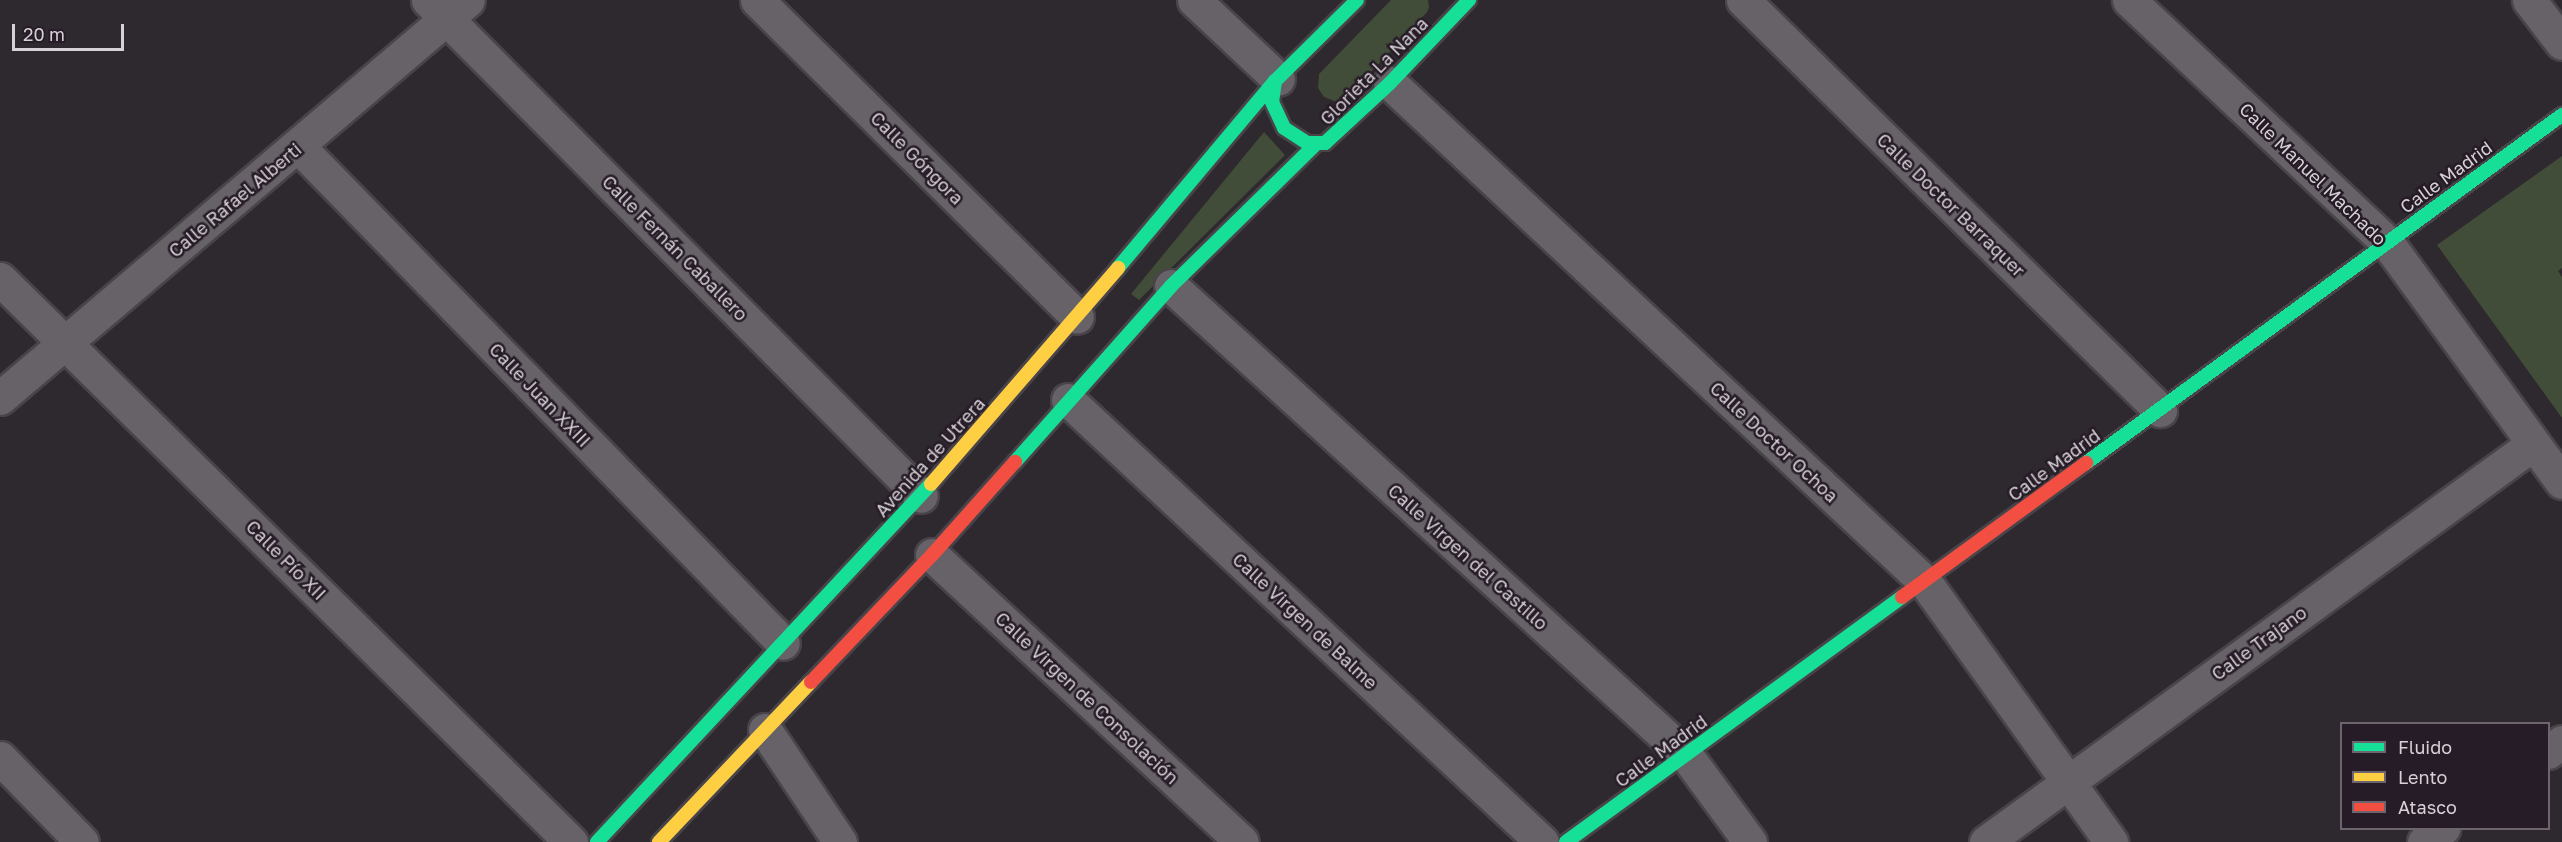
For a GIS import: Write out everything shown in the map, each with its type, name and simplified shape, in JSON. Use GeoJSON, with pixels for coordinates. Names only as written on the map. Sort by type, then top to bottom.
{"type":"FeatureCollection","features":[{"type":"Feature","properties":{"kind":"street","name":"Calle Góngora"},"geometry":{"type":"LineString","coordinates":[[757,0],[1077,317]]}},
{"type":"Feature","properties":{"kind":"street"},"geometry":{"type":"LineString","coordinates":[[1194,0],[1277,80],[1357,0]]}},
{"type":"Feature","properties":{"kind":"street","name":"Glorieta La Nana"},"geometry":{"type":"LineString","coordinates":[[1277,80],[1272,102],[1281,125],[1296,138],[1316,144],[1330,141],[1390,83],[1469,0]]}},
{"type":"Feature","properties":{"kind":"street","name":"Calle Doctor Barraquer"},"geometry":{"type":"LineString","coordinates":[[1743,0],[2160,410]]}},
{"type":"Feature","properties":{"kind":"street","name":"Calle Manuel Machado"},"geometry":{"type":"LineString","coordinates":[[2129,0],[2386,241],[2562,482]]}},
{"type":"Feature","properties":{"kind":"street"},"geometry":{"type":"LineString","coordinates":[[2529,0],[2562,43]]}},
{"type":"Feature","properties":{"kind":"street","name":"Calle Rafael Alberti"},"geometry":{"type":"LineString","coordinates":[[0,398],[298,146],[448,6]]}},
{"type":"Feature","properties":{"kind":"street","name":"Calle Fernán Caballero"},"geometry":{"type":"LineString","coordinates":[[448,6],[921,496]]}},
{"type":"Feature","properties":{"kind":"street","name":"Avenida de Utrera"},"geometry":{"type":"LineString","coordinates":[[597,842],[921,496],[1077,317],[1277,80]]}},
{"type":"Feature","properties":{"kind":"street","name":"Calle Doctor Ochoa"},"geometry":{"type":"LineString","coordinates":[[1390,83],[1925,582],[2111,842]]}},
{"type":"Feature","properties":{"kind":"street","name":"Calle Madrid"},"geometry":{"type":"LineString","coordinates":[[1566,842],[2160,410],[2386,241],[2562,115]]}},
{"type":"Feature","properties":{"kind":"street"},"geometry":{"type":"LineString","coordinates":[[659,842],[932,555],[1171,286],[1316,144]]}},
{"type":"Feature","properties":{"kind":"street","name":"Calle Juan XXIII"},"geometry":{"type":"LineString","coordinates":[[298,146],[783,643]]}},
{"type":"Feature","properties":{"kind":"street","name":"Calle Pío XII"},"geometry":{"type":"LineString","coordinates":[[0,279],[571,842]]}},
{"type":"Feature","properties":{"kind":"street","name":"Calle Virgen del Castillo"},"geometry":{"type":"LineString","coordinates":[[1171,286],[1686,755],[1750,842]]}},
{"type":"Feature","properties":{"kind":"street","name":"Calle Virgen de Balme"},"geometry":{"type":"LineString","coordinates":[[1068,400],[1542,842]]}},
{"type":"Feature","properties":{"kind":"street","name":"Calle Trajano"},"geometry":{"type":"LineString","coordinates":[[1986,842],[2533,444]]}},
{"type":"Feature","properties":{"kind":"street","name":"Calle Virgen de Consolación"},"geometry":{"type":"LineString","coordinates":[[932,555],[1242,842]]}},
{"type":"Feature","properties":{"kind":"street"},"geometry":{"type":"LineString","coordinates":[[765,730],[840,842]]}},
{"type":"Feature","properties":{"kind":"street"},"geometry":{"type":"LineString","coordinates":[[0,758],[82,842]]}},
{"type":"Feature","properties":{"kind":"street"},"geometry":{"type":"LineString","coordinates":[[2424,842],[2440,830]]}},
{"type":"Feature","properties":{"kind":"green space"},"geometry":{"type":"Polygon","coordinates":[[[1391,0],[1428,0],[1429,7],[1427,12],[1345,100],[1337,102],[1324,97],[1318,88],[1319,74],[1391,0]]]}},
{"type":"Feature","properties":{"kind":"green space"},"geometry":{"type":"Polygon","coordinates":[[[1264,132],[1285,155],[1139,300],[1131,294],[1264,132]]]}},
{"type":"Feature","properties":{"kind":"green space"},"geometry":{"type":"Polygon","coordinates":[[[2562,156],[2562,268],[2558,271],[2562,277],[2562,418],[2437,245],[2562,156]]]}},
{"type":"Feature","properties":{"kind":"traffic: fast"},"geometry":{"type":"LineString","coordinates":[[1118,268],[1275,81],[1357,0]]}},
{"type":"Feature","properties":{"kind":"traffic: fast"},"geometry":{"type":"LineString","coordinates":[[1275,81],[1272,102],[1284,128],[1307,143],[1325,143],[1390,83],[1469,0]]}},
{"type":"Feature","properties":{"kind":"traffic: fast"},"geometry":{"type":"LineString","coordinates":[[2086,463],[2562,115]]}},
{"type":"Feature","properties":{"kind":"traffic: fast"},"geometry":{"type":"LineString","coordinates":[[1015,462],[1171,286],[1316,144]]}},
{"type":"Feature","properties":{"kind":"traffic: fast"},"geometry":{"type":"LineString","coordinates":[[597,842],[931,484]]}},
{"type":"Feature","properties":{"kind":"traffic: fast"},"geometry":{"type":"LineString","coordinates":[[1566,842],[1902,597]]}},
{"type":"Feature","properties":{"kind":"traffic: slow"},"geometry":{"type":"LineString","coordinates":[[931,484],[1118,268]]}},
{"type":"Feature","properties":{"kind":"traffic: slow"},"geometry":{"type":"LineString","coordinates":[[659,842],[811,682]]}},
{"type":"Feature","properties":{"kind":"traffic: jam"},"geometry":{"type":"LineString","coordinates":[[811,682],[932,555],[1015,462]]}},
{"type":"Feature","properties":{"kind":"traffic: jam"},"geometry":{"type":"LineString","coordinates":[[1902,597],[2086,463]]}}]}
